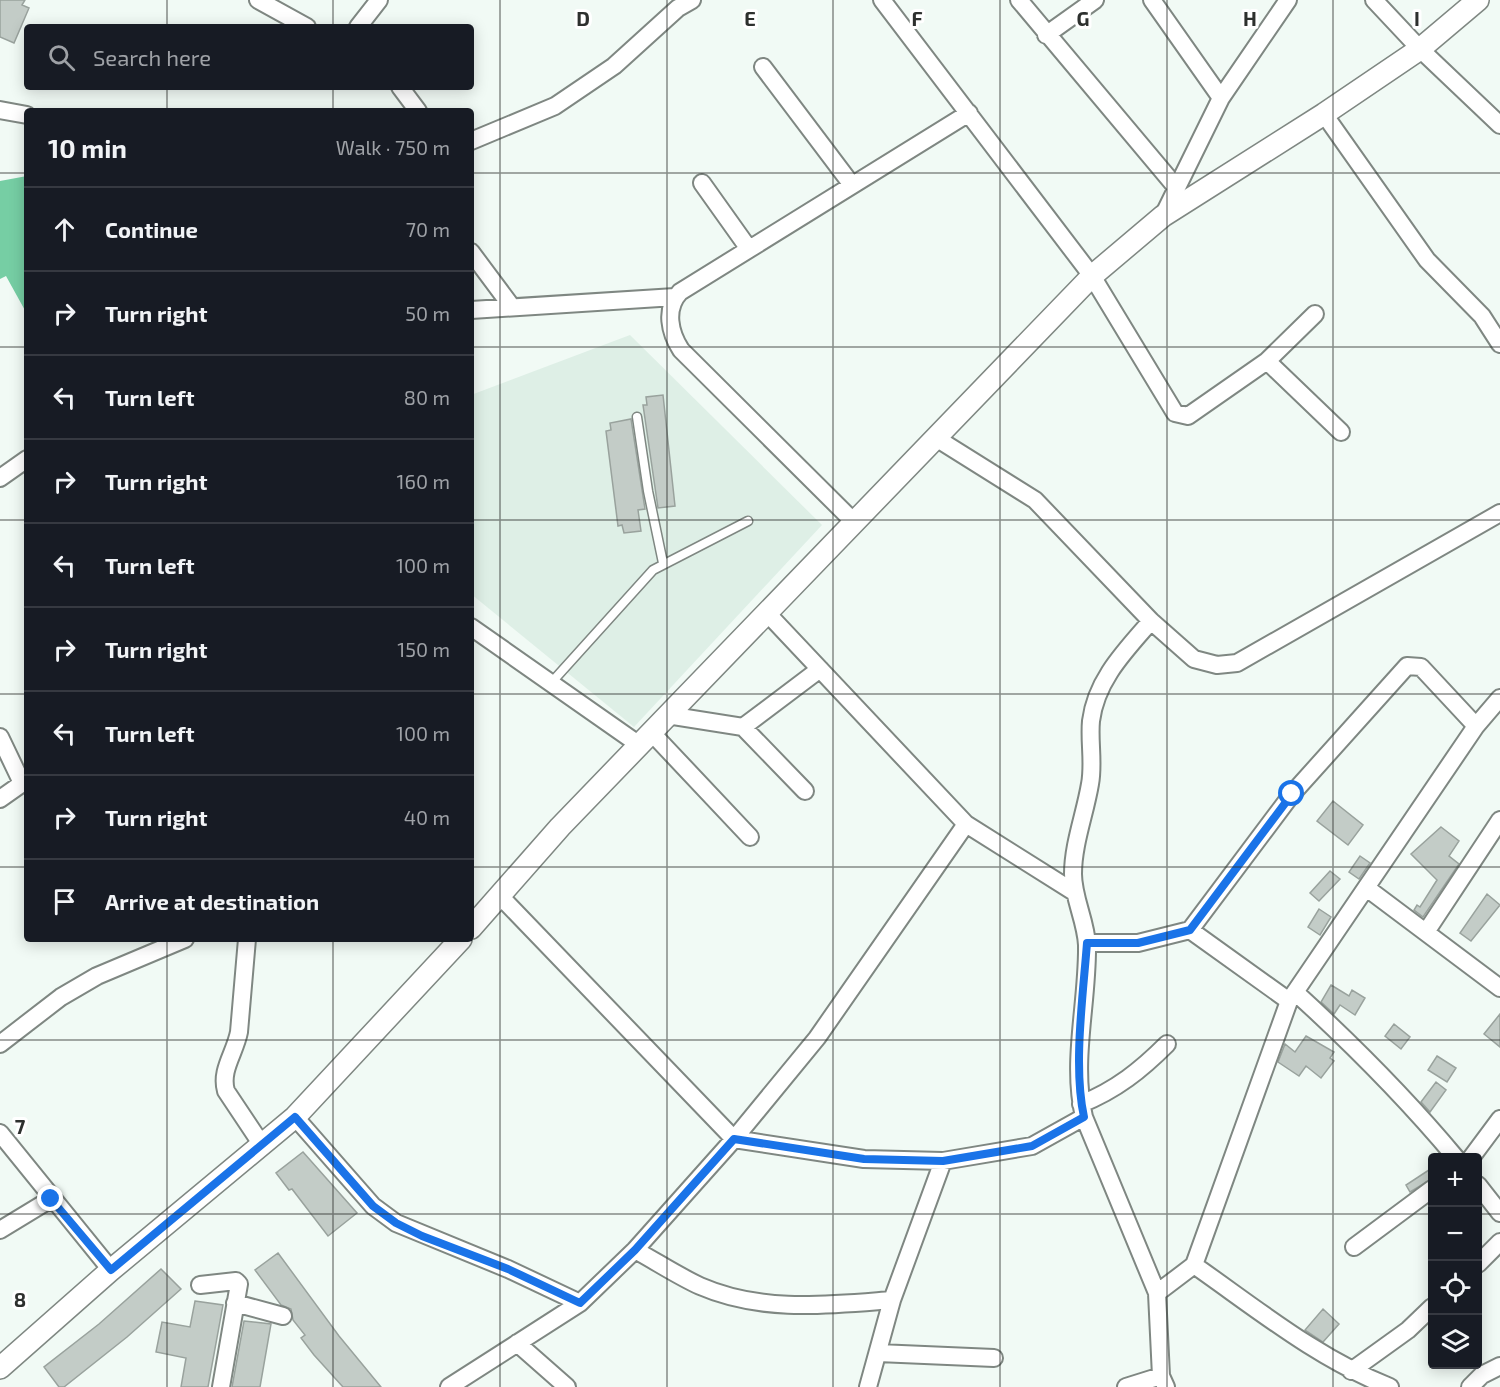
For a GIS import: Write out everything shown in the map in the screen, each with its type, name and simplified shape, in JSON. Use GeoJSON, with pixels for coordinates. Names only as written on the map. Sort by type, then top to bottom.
{"type":"FeatureCollection","features":[{"type":"Feature","properties":{"kind":"street"},"geometry":{"type":"LineString","coordinates":[[258,0],[302,24]]}},
{"type":"Feature","properties":{"kind":"street"},"geometry":{"type":"LineString","coordinates":[[360,24],[380,0]]}},
{"type":"Feature","properties":{"kind":"street"},"geometry":{"type":"LineString","coordinates":[[474,140],[555,106],[614,66],[678,8],[692,0]]}},
{"type":"Feature","properties":{"kind":"street"},"geometry":{"type":"LineString","coordinates":[[882,0],[1092,276],[1175,413],[1181,417],[1188,416],[1267,361],[1315,314]]}},
{"type":"Feature","properties":{"kind":"street"},"geometry":{"type":"LineString","coordinates":[[1019,0],[1046,35],[1176,187]]}},
{"type":"Feature","properties":{"kind":"street"},"geometry":{"type":"LineString","coordinates":[[1046,35],[1095,0]]}},
{"type":"Feature","properties":{"kind":"street"},"geometry":{"type":"LineString","coordinates":[[1152,0],[1221,98]]}},
{"type":"Feature","properties":{"kind":"street"},"geometry":{"type":"LineString","coordinates":[[1163,216],[1221,98],[1288,0]]}},
{"type":"Feature","properties":{"kind":"street"},"geometry":{"type":"LineString","coordinates":[[1374,0],[1420,49],[1500,125]]}},
{"type":"Feature","properties":{"kind":"street"},"geometry":{"type":"LineString","coordinates":[[474,925],[501,897],[560,827],[1092,276],[1163,216],[1324,114],[1420,49],[1478,0]]}},
{"type":"Feature","properties":{"kind":"street"},"geometry":{"type":"LineString","coordinates":[[763,67],[852,185]]}},
{"type":"Feature","properties":{"kind":"street"},"geometry":{"type":"LineString","coordinates":[[402,90],[416,108]]}},
{"type":"Feature","properties":{"kind":"street"},"geometry":{"type":"LineString","coordinates":[[0,110],[24,114]]}},
{"type":"Feature","properties":{"kind":"street"},"geometry":{"type":"LineString","coordinates":[[474,310],[675,297],[969,113]]}},
{"type":"Feature","properties":{"kind":"street"},"geometry":{"type":"LineString","coordinates":[[1324,114],[1427,260],[1482,316],[1500,344]]}},
{"type":"Feature","properties":{"kind":"street"},"geometry":{"type":"LineString","coordinates":[[702,183],[749,249]]}},
{"type":"Feature","properties":{"kind":"street"},"geometry":{"type":"LineString","coordinates":[[474,256],[513,308]]}},
{"type":"Feature","properties":{"kind":"street"},"geometry":{"type":"LineString","coordinates":[[675,297],[671,328],[672,336],[681,350],[854,522]]}},
{"type":"Feature","properties":{"kind":"street"},"geometry":{"type":"LineString","coordinates":[[1267,361],[1341,432]]}},
{"type":"Feature","properties":{"kind":"street"},"geometry":{"type":"LineString","coordinates":[[936,438],[1035,500],[1151,621],[1194,659],[1217,665],[1237,663],[1499,514]]}},
{"type":"Feature","properties":{"kind":"street"},"geometry":{"type":"LineString","coordinates":[[0,478],[24,461]]}},
{"type":"Feature","properties":{"kind":"street"},"geometry":{"type":"LineString","coordinates":[[767,613],[966,824],[1074,892]]}},
{"type":"Feature","properties":{"kind":"street"},"geometry":{"type":"LineString","coordinates":[[1126,1387],[1163,1382],[1157,1293],[1083,1111],[1081,1026],[1087,943],[1074,892],[1073,872],[1075,851],[1093,764],[1091,723],[1094,703],[1113,664],[1151,621]]}},
{"type":"Feature","properties":{"kind":"street"},"geometry":{"type":"LineString","coordinates":[[474,629],[551,683],[645,738],[750,837]]}},
{"type":"Feature","properties":{"kind":"street"},"geometry":{"type":"LineString","coordinates":[[1087,943],[1138,943],[1190,930],[1292,794],[1407,666],[1421,667],[1476,726]]}},
{"type":"Feature","properties":{"kind":"street"},"geometry":{"type":"LineString","coordinates":[[743,727],[820,669]]}},
{"type":"Feature","properties":{"kind":"street"},"geometry":{"type":"LineString","coordinates":[[1157,1293],[1194,1265],[1292,996],[1368,889],[1476,726],[1500,698]]}},
{"type":"Feature","properties":{"kind":"street"},"geometry":{"type":"LineString","coordinates":[[667,715],[743,727],[805,791]]}},
{"type":"Feature","properties":{"kind":"street"},"geometry":{"type":"LineString","coordinates":[[0,737],[24,780]]}},
{"type":"Feature","properties":{"kind":"street"},"geometry":{"type":"LineString","coordinates":[[0,799],[24,783]]}},
{"type":"Feature","properties":{"kind":"street"},"geometry":{"type":"LineString","coordinates":[[1426,932],[1500,820]]}},
{"type":"Feature","properties":{"kind":"street"},"geometry":{"type":"LineString","coordinates":[[449,1387],[580,1303],[635,1250],[734,1139],[817,1038],[966,824]]}},
{"type":"Feature","properties":{"kind":"street"},"geometry":{"type":"LineString","coordinates":[[1368,889],[1500,988]]}},
{"type":"Feature","properties":{"kind":"street"},"geometry":{"type":"LineString","coordinates":[[501,897],[734,1139],[864,1159],[943,1161],[1032,1146],[1138,1072],[1167,1044]]}},
{"type":"Feature","properties":{"kind":"street"},"geometry":{"type":"LineString","coordinates":[[1190,930],[1292,996],[1351,1043],[1425,1120],[1452,1153]]}},
{"type":"Feature","properties":{"kind":"street"},"geometry":{"type":"LineString","coordinates":[[0,1044],[61,997],[97,976],[178,942]]}},
{"type":"Feature","properties":{"kind":"street"},"geometry":{"type":"LineString","coordinates":[[248,942],[239,1032],[236,1046],[224,1073],[224,1082],[226,1091],[262,1145]]}},
{"type":"Feature","properties":{"kind":"street"},"geometry":{"type":"LineString","coordinates":[[0,1368],[111,1270],[295,1117],[458,942]]}},
{"type":"Feature","properties":{"kind":"street"},"geometry":{"type":"LineString","coordinates":[[295,1117],[373,1206],[396,1223],[422,1236],[508,1269],[580,1303]]}},
{"type":"Feature","properties":{"kind":"street"},"geometry":{"type":"LineString","coordinates":[[1475,1153],[1500,1119]]}},
{"type":"Feature","properties":{"kind":"street"},"geometry":{"type":"LineString","coordinates":[[0,1133],[51,1199],[111,1270]]}},
{"type":"Feature","properties":{"kind":"street"},"geometry":{"type":"LineString","coordinates":[[868,1387],[892,1300],[943,1161]]}},
{"type":"Feature","properties":{"kind":"street"},"geometry":{"type":"LineString","coordinates":[[1482,1190],[1500,1213]]}},
{"type":"Feature","properties":{"kind":"street"},"geometry":{"type":"LineString","coordinates":[[1354,1247],[1428,1192]]}},
{"type":"Feature","properties":{"kind":"street"},"geometry":{"type":"LineString","coordinates":[[0,1230],[51,1199]]}},
{"type":"Feature","properties":{"kind":"street"},"geometry":{"type":"LineString","coordinates":[[1481,1261],[1500,1242]]}},
{"type":"Feature","properties":{"kind":"street"},"geometry":{"type":"LineString","coordinates":[[635,1250],[701,1286],[756,1303],[813,1306],[892,1300]]}},
{"type":"Feature","properties":{"kind":"street"},"geometry":{"type":"LineString","coordinates":[[1194,1265],[1299,1339],[1351,1371],[1390,1387]]}},
{"type":"Feature","properties":{"kind":"street"},"geometry":{"type":"LineString","coordinates":[[200,1286],[236,1281],[239,1284],[220,1387]]}},
{"type":"Feature","properties":{"kind":"street"},"geometry":{"type":"LineString","coordinates":[[235,1303],[283,1316]]}},
{"type":"Feature","properties":{"kind":"street"},"geometry":{"type":"LineString","coordinates":[[1351,1371],[1408,1330],[1428,1311]]}},
{"type":"Feature","properties":{"kind":"street"},"geometry":{"type":"LineString","coordinates":[[517,1343],[567,1387]]}},
{"type":"Feature","properties":{"kind":"street"},"geometry":{"type":"LineString","coordinates":[[878,1353],[994,1358]]}},
{"type":"Feature","properties":{"kind":"street"},"geometry":{"type":"LineString","coordinates":[[1470,1387],[1482,1375],[1500,1366]]}},
{"type":"Feature","properties":{"kind":"lane"},"geometry":{"type":"LineString","coordinates":[[637,417],[648,491],[663,563]]}},
{"type":"Feature","properties":{"kind":"lane"},"geometry":{"type":"LineString","coordinates":[[551,683],[653,570],[748,521]]}},
{"type":"Feature","properties":{"kind":"shaded area"},"geometry":{"type":"Polygon","coordinates":[[[630,335],[822,525],[634,727],[474,596],[474,394],[630,335]]]}},
{"type":"Feature","properties":{"kind":"green space"},"geometry":{"type":"Polygon","coordinates":[[[24,177],[24,309],[6,276],[0,279],[0,181],[24,177]]]}},
{"type":"Feature","properties":{"kind":"building"},"geometry":{"type":"Polygon","coordinates":[[[0,0],[25,0],[22,5],[29,8],[14,43],[0,37],[0,0]]]}},
{"type":"Feature","properties":{"kind":"building"},"geometry":{"type":"Polygon","coordinates":[[[663,395],[675,506],[658,508],[643,405],[647,405],[646,397],[663,395]]]}},
{"type":"Feature","properties":{"kind":"building"},"geometry":{"type":"Polygon","coordinates":[[[631,419],[645,509],[638,510],[641,531],[624,533],[622,525],[618,526],[606,431],[611,430],[610,423],[631,419]]]}},
{"type":"Feature","properties":{"kind":"building"},"geometry":{"type":"Polygon","coordinates":[[[1333,801],[1363,825],[1348,845],[1317,821],[1333,801]]]}},
{"type":"Feature","properties":{"kind":"building"},"geometry":{"type":"Polygon","coordinates":[[[1441,827],[1459,841],[1449,856],[1459,864],[1423,917],[1414,910],[1417,905],[1420,907],[1437,880],[1411,854],[1441,827]]]}},
{"type":"Feature","properties":{"kind":"building"},"geometry":{"type":"Polygon","coordinates":[[[1360,856],[1370,863],[1359,879],[1349,872],[1360,856]]]}},
{"type":"Feature","properties":{"kind":"building"},"geometry":{"type":"Polygon","coordinates":[[[1330,871],[1340,879],[1319,901],[1310,893],[1330,871]]]}},
{"type":"Feature","properties":{"kind":"building"},"geometry":{"type":"Polygon","coordinates":[[[1487,894],[1500,905],[1471,941],[1460,933],[1487,894]]]}},
{"type":"Feature","properties":{"kind":"building"},"geometry":{"type":"Polygon","coordinates":[[[1319,909],[1331,917],[1320,935],[1308,927],[1319,909]]]}},
{"type":"Feature","properties":{"kind":"building"},"geometry":{"type":"Polygon","coordinates":[[[1331,985],[1349,996],[1352,990],[1365,998],[1355,1015],[1340,1005],[1334,1014],[1321,1002],[1331,985]]]}},
{"type":"Feature","properties":{"kind":"building"},"geometry":{"type":"Polygon","coordinates":[[[1500,1014],[1500,1047],[1484,1034],[1500,1014]]]}},
{"type":"Feature","properties":{"kind":"building"},"geometry":{"type":"Polygon","coordinates":[[[1394,1024],[1410,1037],[1401,1049],[1385,1036],[1394,1024]]]}},
{"type":"Feature","properties":{"kind":"building"},"geometry":{"type":"Polygon","coordinates":[[[1306,1036],[1334,1052],[1330,1058],[1334,1061],[1321,1078],[1306,1066],[1299,1076],[1278,1062],[1285,1044],[1295,1052],[1306,1036]]]}},
{"type":"Feature","properties":{"kind":"building"},"geometry":{"type":"Polygon","coordinates":[[[1437,1056],[1456,1068],[1447,1082],[1428,1070],[1437,1056]]]}},
{"type":"Feature","properties":{"kind":"building"},"geometry":{"type":"Polygon","coordinates":[[[1436,1082],[1446,1090],[1430,1112],[1421,1102],[1436,1082]]]}},
{"type":"Feature","properties":{"kind":"building"},"geometry":{"type":"Polygon","coordinates":[[[303,1152],[357,1213],[328,1236],[292,1189],[289,1190],[276,1173],[303,1152]]]}},
{"type":"Feature","properties":{"kind":"building"},"geometry":{"type":"Polygon","coordinates":[[[1428,1171],[1428,1181],[1410,1192],[1406,1185],[1428,1171]]]}},
{"type":"Feature","properties":{"kind":"building"},"geometry":{"type":"Polygon","coordinates":[[[278,1253],[339,1336],[381,1387],[343,1387],[314,1355],[301,1338],[305,1335],[293,1320],[291,1309],[281,1305],[255,1270],[278,1253]]]}},
{"type":"Feature","properties":{"kind":"building"},"geometry":{"type":"Polygon","coordinates":[[[161,1269],[181,1289],[127,1337],[64,1387],[59,1387],[44,1367],[99,1324],[161,1269]]]}},
{"type":"Feature","properties":{"kind":"building"},"geometry":{"type":"Polygon","coordinates":[[[195,1301],[223,1305],[208,1387],[181,1387],[186,1358],[156,1352],[162,1322],[190,1327],[195,1301]]]}},
{"type":"Feature","properties":{"kind":"building"},"geometry":{"type":"Polygon","coordinates":[[[1323,1309],[1339,1324],[1323,1342],[1305,1330],[1323,1309]]]}},
{"type":"Feature","properties":{"kind":"building"},"geometry":{"type":"Polygon","coordinates":[[[244,1321],[271,1324],[260,1387],[232,1387],[244,1321]]]}},
{"type":"Feature","properties":{"kind":"route"},"geometry":{"type":"LineString","coordinates":[[51,1199],[111,1270],[295,1117],[373,1206],[396,1223],[422,1236],[508,1269],[580,1303],[635,1250],[684,1192],[734,1139],[864,1159],[943,1161],[1032,1146],[1046,1141],[1084,1117],[1081,1104],[1081,1026],[1087,943],[1138,943],[1190,930],[1292,794]]}}]}
